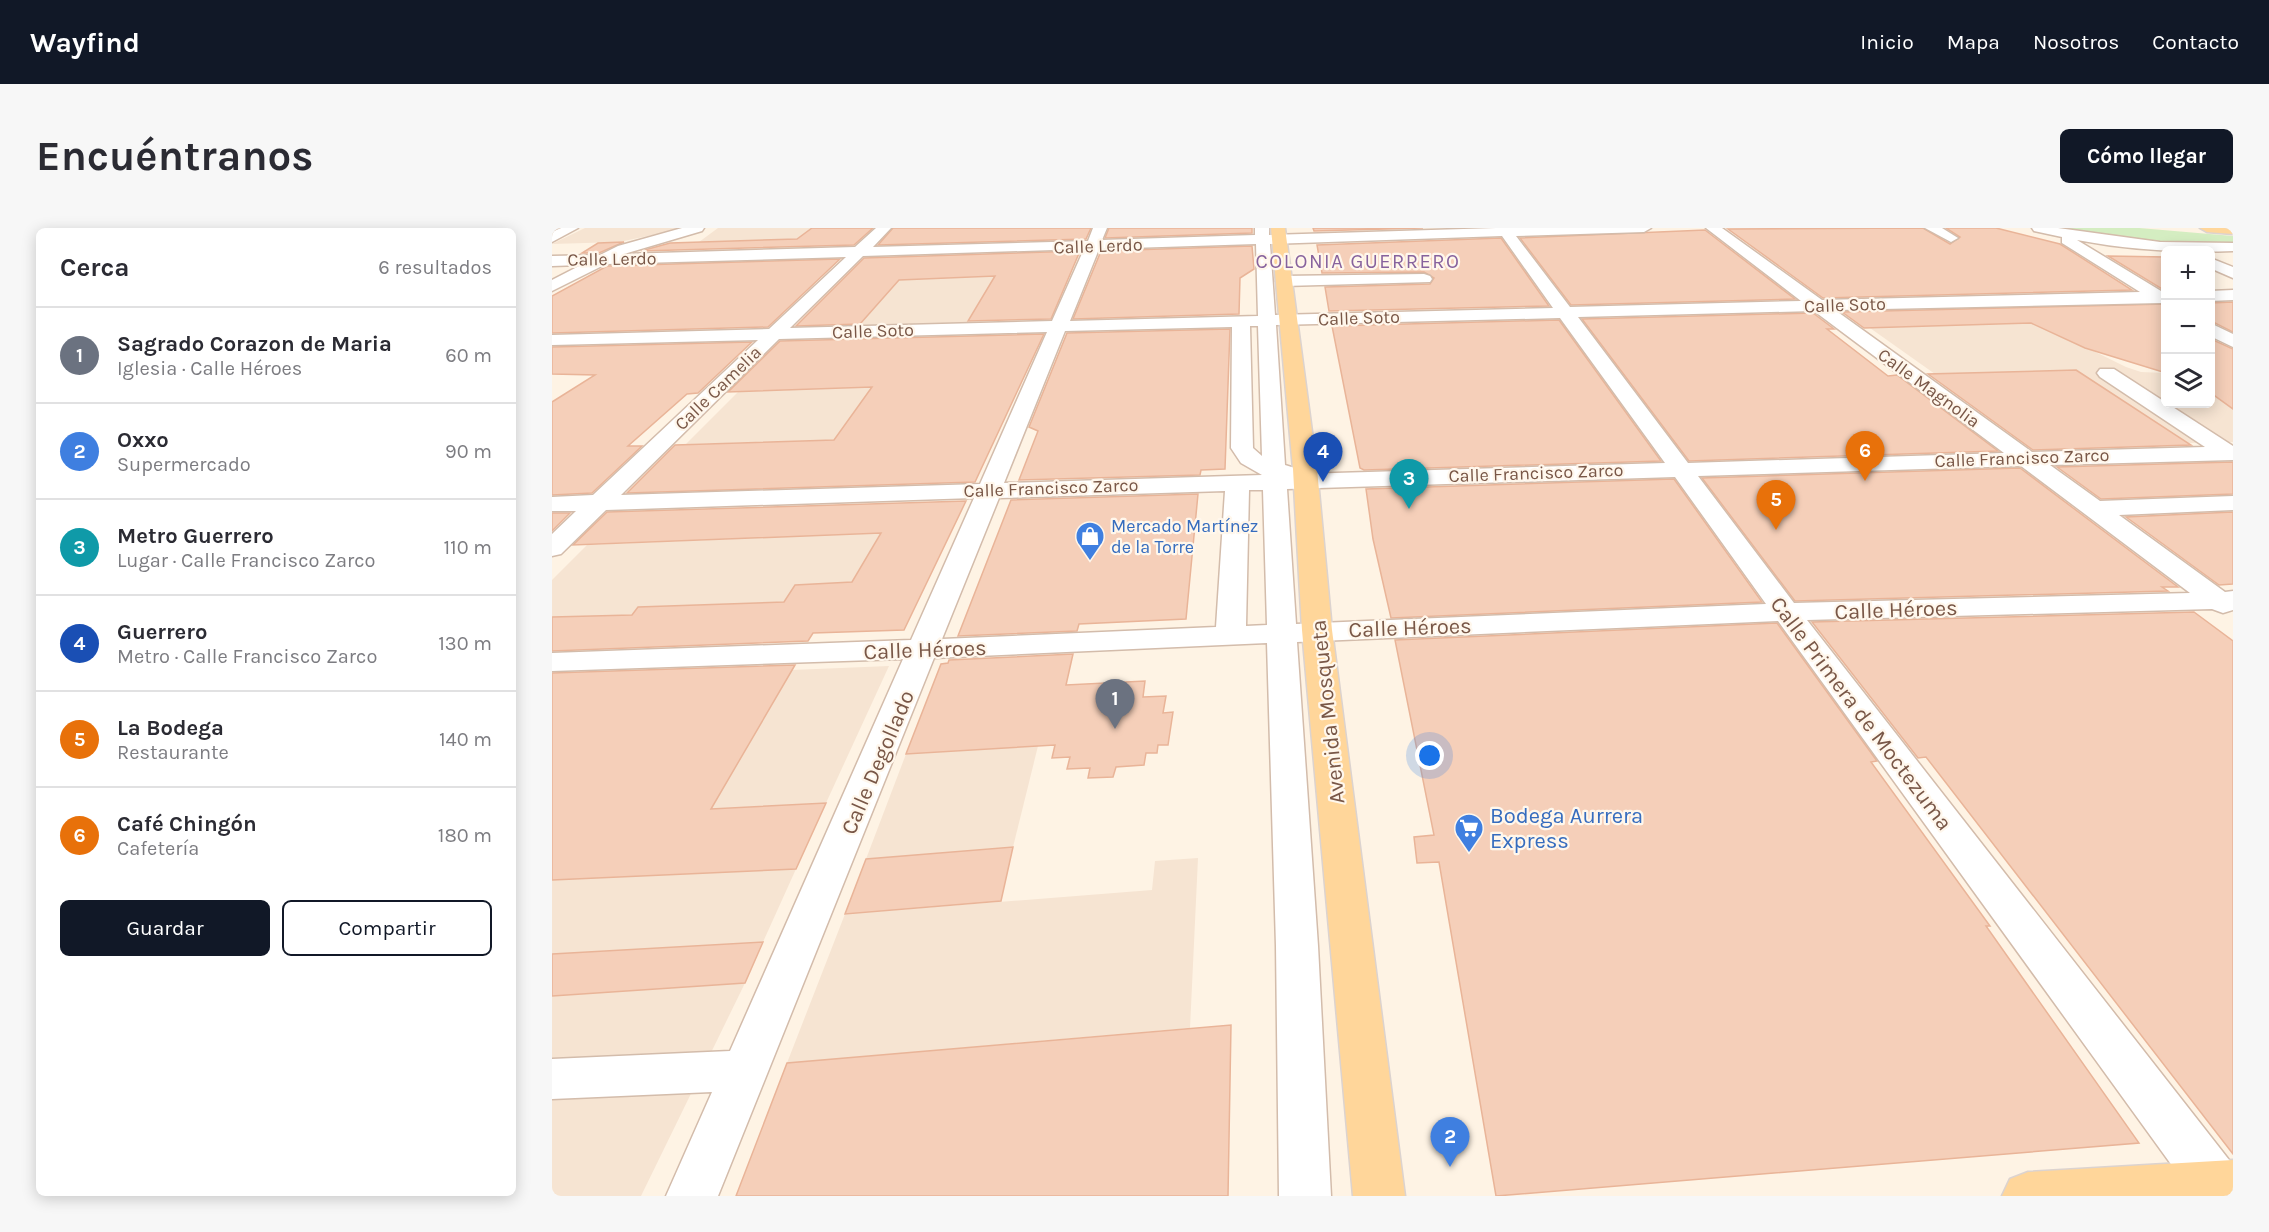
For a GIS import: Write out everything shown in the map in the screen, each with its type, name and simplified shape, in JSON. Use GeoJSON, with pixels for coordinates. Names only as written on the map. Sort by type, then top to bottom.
{"type":"FeatureCollection","features":[{"type":"Feature","properties":{"kind":"main road"},"geometry":{"type":"LineString","coordinates":[[2207,228],[2233,230]]}},
{"type":"Feature","properties":{"kind":"main road","name":"Avenida Mosqueta"},"geometry":{"type":"LineString","coordinates":[[1270,234],[1284,281],[1266,320],[1285,476],[1317,630],[1379,1196]]}},
{"type":"Feature","properties":{"kind":"main road"},"geometry":{"type":"LineString","coordinates":[[2028,1196],[2225,1188]]}},
{"type":"Feature","properties":{"kind":"street"},"geometry":{"type":"LineString","coordinates":[[552,238],[572,228]]}},
{"type":"Feature","properties":{"kind":"street"},"geometry":{"type":"LineString","coordinates":[[552,286],[635,244],[697,228]]}},
{"type":"Feature","properties":{"kind":"street"},"geometry":{"type":"LineString","coordinates":[[666,258],[704,228]]}},
{"type":"Feature","properties":{"kind":"street","name":"Calle Camelia"},"geometry":{"type":"LineString","coordinates":[[552,548],[884,228]]}},
{"type":"Feature","properties":{"kind":"street","name":"Calle Lerdo"},"geometry":{"type":"LineString","coordinates":[[552,261],[858,253],[1097,237],[1644,228]]}},
{"type":"Feature","properties":{"kind":"street","name":"Calle Magnolia"},"geometry":{"type":"LineString","coordinates":[[1713,228],[2228,604]]}},
{"type":"Feature","properties":{"kind":"street"},"geometry":{"type":"LineString","coordinates":[[1932,228],[1951,238]]}},
{"type":"Feature","properties":{"kind":"street"},"geometry":{"type":"LineString","coordinates":[[2039,228],[2124,243],[2161,246]]}},
{"type":"Feature","properties":{"kind":"street","name":"Calle Primera de Moctezuma"},"geometry":{"type":"LineString","coordinates":[[1505,230],[1786,612],[2225,1188]]}},
{"type":"Feature","properties":{"kind":"street"},"geometry":{"type":"LineString","coordinates":[[2059,233],[2161,297]]}},
{"type":"Feature","properties":{"kind":"street"},"geometry":{"type":"LineString","coordinates":[[1270,234],[1266,320],[1242,448],[1244,455],[1252,461],[1285,476],[1281,632],[1297,935],[1305,1196]]}},
{"type":"Feature","properties":{"kind":"street","name":"Calle Degollado"},"geometry":{"type":"LineString","coordinates":[[692,1196],[1097,237]]}},
{"type":"Feature","properties":{"kind":"street"},"geometry":{"type":"LineString","coordinates":[[2215,248],[2233,247]]}},
{"type":"Feature","properties":{"kind":"street"},"geometry":{"type":"LineString","coordinates":[[2215,264],[2233,273]]}},
{"type":"Feature","properties":{"kind":"street"},"geometry":{"type":"LineString","coordinates":[[1284,281],[1424,279]]}},
{"type":"Feature","properties":{"kind":"street"},"geometry":{"type":"LineString","coordinates":[[2215,296],[2233,295]]}},
{"type":"Feature","properties":{"kind":"street","name":"Calle Soto"},"geometry":{"type":"LineString","coordinates":[[552,340],[2161,298]]}},
{"type":"Feature","properties":{"kind":"street"},"geometry":{"type":"LineString","coordinates":[[2215,331],[2233,342]]}},
{"type":"Feature","properties":{"kind":"street"},"geometry":{"type":"LineString","coordinates":[[2107,373],[2231,453]]}},
{"type":"Feature","properties":{"kind":"street","name":"Calle Francisco Zarco"},"geometry":{"type":"LineString","coordinates":[[552,504],[1237,482],[1285,476],[2231,453]]}},
{"type":"Feature","properties":{"kind":"street"},"geometry":{"type":"LineString","coordinates":[[1231,634],[1237,482]]}},
{"type":"Feature","properties":{"kind":"street"},"geometry":{"type":"LineString","coordinates":[[2095,509],[2233,503]]}},
{"type":"Feature","properties":{"kind":"street","name":"Calle Héroes"},"geometry":{"type":"LineString","coordinates":[[552,662],[924,650],[1317,630],[1786,612],[2228,604]]}},
{"type":"Feature","properties":{"kind":"street"},"geometry":{"type":"LineString","coordinates":[[552,1079],[746,1070]]}},
{"type":"Feature","properties":{"kind":"shaded area"},"geometry":{"type":"Polygon","coordinates":[[[585,228],[686,228],[619,242],[552,244],[585,228]]]}},
{"type":"Feature","properties":{"kind":"shaded area"},"geometry":{"type":"Polygon","coordinates":[[[718,228],[812,228],[795,240],[699,242],[718,228]]]}},
{"type":"Feature","properties":{"kind":"shaded area"},"geometry":{"type":"Polygon","coordinates":[[[1023,251],[1006,281],[976,307],[966,323],[858,326],[901,277],[956,278],[964,266],[981,265],[987,253],[1023,251]]]}},
{"type":"Feature","properties":{"kind":"shaded area"},"geometry":{"type":"Polygon","coordinates":[[[2004,307],[2126,367],[2141,372],[2161,373],[2161,408],[2215,408],[2215,396],[2233,409],[2233,442],[2188,443],[2076,370],[1935,374],[1870,328],[1981,323],[1953,309],[2004,307]]]}},
{"type":"Feature","properties":{"kind":"shaded area"},"geometry":{"type":"Polygon","coordinates":[[[955,384],[834,440],[686,444],[738,392],[955,384]]]}},
{"type":"Feature","properties":{"kind":"shaded area"},"geometry":{"type":"Polygon","coordinates":[[[880,533],[853,582],[764,635],[754,603],[638,607],[632,615],[552,617],[552,580],[587,545],[880,533]]]}},
{"type":"Feature","properties":{"kind":"shaded area"},"geometry":{"type":"Polygon","coordinates":[[[889,666],[826,803],[711,809],[792,670],[889,666]]]}},
{"type":"Feature","properties":{"kind":"shaded area"},"geometry":{"type":"Polygon","coordinates":[[[1038,746],[1013,847],[866,859],[906,754],[1038,746]]]}},
{"type":"Feature","properties":{"kind":"shaded area"},"geometry":{"type":"Polygon","coordinates":[[[1198,858],[1190,1028],[787,1063],[845,914],[1152,890],[1155,861],[1198,858]]]}},
{"type":"Feature","properties":{"kind":"shaded area"},"geometry":{"type":"Polygon","coordinates":[[[796,869],[763,942],[552,954],[552,880],[796,869]]]}},
{"type":"Feature","properties":{"kind":"shaded area"},"geometry":{"type":"Polygon","coordinates":[[[745,983],[641,1196],[552,1196],[552,996],[745,983]]]}},
{"type":"Feature","properties":{"kind":"green space"},"geometry":{"type":"Polygon","coordinates":[[[2059,228],[2139,228],[2233,236],[2233,243],[2154,242],[2059,228]]]}},
{"type":"Feature","properties":{"kind":"building"},"geometry":{"type":"Polygon","coordinates":[[[812,228],[873,228],[854,245],[641,251],[670,243],[797,239],[812,228]]]}},
{"type":"Feature","properties":{"kind":"building"},"geometry":{"type":"Polygon","coordinates":[[[893,228],[1091,228],[1086,239],[878,245],[893,228]]]}},
{"type":"Feature","properties":{"kind":"building"},"geometry":{"type":"Polygon","coordinates":[[[1109,228],[1252,228],[1252,233],[1105,238],[1109,228]]]}},
{"type":"Feature","properties":{"kind":"building"},"geometry":{"type":"Polygon","coordinates":[[[1313,228],[1423,228],[1314,231],[1313,228]]]}},
{"type":"Feature","properties":{"kind":"building"},"geometry":{"type":"Polygon","coordinates":[[[1923,228],[1950,244],[1960,237],[1946,228],[1996,228],[2060,244],[2132,290],[1823,298],[1728,229],[1923,228]]]}},
{"type":"Feature","properties":{"kind":"building"},"geometry":{"type":"Polygon","coordinates":[[[1705,230],[1795,299],[1571,305],[1520,238],[1705,230]]]}},
{"type":"Feature","properties":{"kind":"building"},"geometry":{"type":"Polygon","coordinates":[[[1501,238],[1549,306],[1329,311],[1325,287],[1430,284],[1434,278],[1424,272],[1322,273],[1317,245],[1501,238]]]}},
{"type":"Feature","properties":{"kind":"building"},"geometry":{"type":"Polygon","coordinates":[[[624,242],[599,253],[582,253],[598,243],[624,242]]]}},
{"type":"Feature","properties":{"kind":"building"},"geometry":{"type":"Polygon","coordinates":[[[1252,246],[1254,269],[1240,278],[1239,314],[1073,319],[1101,251],[1252,246]]]}},
{"type":"Feature","properties":{"kind":"building"},"geometry":{"type":"Polygon","coordinates":[[[1080,251],[1051,319],[968,321],[995,276],[899,280],[860,324],[796,326],[864,258],[1080,251]]]}},
{"type":"Feature","properties":{"kind":"building"},"geometry":{"type":"Polygon","coordinates":[[[2108,256],[2161,257],[2161,288],[2108,256]]]}},
{"type":"Feature","properties":{"kind":"building"},"geometry":{"type":"Polygon","coordinates":[[[840,259],[768,327],[552,333],[552,296],[607,266],[840,259]]]}},
{"type":"Feature","properties":{"kind":"building"},"geometry":{"type":"Polygon","coordinates":[[[2233,302],[2233,332],[2215,323],[2215,303],[2233,302]]]}},
{"type":"Feature","properties":{"kind":"building"},"geometry":{"type":"Polygon","coordinates":[[[2161,304],[2161,371],[2085,348],[2031,323],[1864,328],[1842,312],[2161,304]]]}},
{"type":"Feature","properties":{"kind":"building"},"geometry":{"type":"Polygon","coordinates":[[[1813,313],[1834,329],[1827,329],[1888,376],[1897,375],[1998,451],[1689,461],[1582,319],[1813,313]]]}},
{"type":"Feature","properties":{"kind":"building"},"geometry":{"type":"Polygon","coordinates":[[[1559,320],[1661,461],[1364,470],[1360,468],[1332,326],[1559,320]]]}},
{"type":"Feature","properties":{"kind":"building","name":"Mercado Martínez de la Torre"},"geometry":{"type":"Polygon","coordinates":[[[1230,329],[1225,469],[1201,470],[1200,475],[1019,480],[1038,431],[1029,427],[1067,333],[1230,329]]]}},
{"type":"Feature","properties":{"kind":"building"},"geometry":{"type":"Polygon","coordinates":[[[1044,334],[975,482],[627,493],[675,445],[834,440],[872,387],[728,392],[780,341],[1044,334]]]}},
{"type":"Feature","properties":{"kind":"building"},"geometry":{"type":"Polygon","coordinates":[[[2215,341],[2233,349],[2233,409],[2215,396],[2215,341]]]}},
{"type":"Feature","properties":{"kind":"building"},"geometry":{"type":"Polygon","coordinates":[[[752,342],[698,393],[687,394],[628,446],[642,446],[592,493],[552,495],[552,402],[595,375],[552,374],[552,347],[752,342]]]}},
{"type":"Feature","properties":{"kind":"building"},"geometry":{"type":"Polygon","coordinates":[[[2076,370],[2191,445],[2033,450],[1928,374],[2076,370]]]}},
{"type":"Feature","properties":{"kind":"building"},"geometry":{"type":"Polygon","coordinates":[[[2233,462],[2233,494],[2101,499],[2057,467],[2233,462]]]}},
{"type":"Feature","properties":{"kind":"building"},"geometry":{"type":"Polygon","coordinates":[[[2020,468],[2178,587],[2162,587],[2168,591],[1795,601],[1702,478],[2020,468]]]}},
{"type":"Feature","properties":{"kind":"building"},"geometry":{"type":"Polygon","coordinates":[[[1674,479],[1762,602],[1391,618],[1373,539],[1366,489],[1674,479]]]}},
{"type":"Feature","properties":{"kind":"building","name":"Mercado Martínez de la Torre"},"geometry":{"type":"Polygon","coordinates":[[[1198,494],[1186,619],[1079,624],[1077,631],[958,636],[1011,500],[1198,494]]]}},
{"type":"Feature","properties":{"kind":"building"},"geometry":{"type":"Polygon","coordinates":[[[966,501],[904,630],[813,633],[808,641],[552,651],[552,617],[632,615],[638,607],[784,602],[795,585],[852,582],[881,533],[573,545],[607,512],[966,501]]]}},
{"type":"Feature","properties":{"kind":"building"},"geometry":{"type":"Polygon","coordinates":[[[2233,512],[2233,584],[2219,585],[2126,517],[2233,512]]]}},
{"type":"Feature","properties":{"kind":"building"},"geometry":{"type":"Polygon","coordinates":[[[552,513],[570,513],[552,531],[552,513]]]}},
{"type":"Feature","properties":{"kind":"building"},"geometry":{"type":"Polygon","coordinates":[[[2194,612],[2233,641],[2233,1154],[1926,757],[1918,758],[1812,622],[2194,612]]]}},
{"type":"Feature","properties":{"kind":"building"},"geometry":{"type":"Polygon","coordinates":[[[1777,623],[1877,761],[1871,762],[1990,926],[1986,926],[2139,1143],[1496,1196],[1439,862],[1417,863],[1414,837],[1434,835],[1395,640],[1777,623]]]}},
{"type":"Feature","properties":{"kind":"building"},"geometry":{"type":"Polygon","coordinates":[[[1073,654],[1066,685],[1145,681],[1143,697],[1166,696],[1163,713],[1173,712],[1168,745],[1158,745],[1157,753],[1146,753],[1144,765],[1116,767],[1113,777],[1088,778],[1090,768],[1067,769],[1070,757],[1052,758],[1055,745],[906,754],[941,664],[948,663],[949,660],[1073,654]]]}},
{"type":"Feature","properties":{"kind":"building"},"geometry":{"type":"Polygon","coordinates":[[[795,665],[711,809],[826,803],[796,869],[552,880],[552,673],[795,665]]]}},
{"type":"Feature","properties":{"kind":"building"},"geometry":{"type":"Polygon","coordinates":[[[1013,847],[1001,901],[845,914],[866,859],[1013,847]]]}},
{"type":"Feature","properties":{"kind":"building"},"geometry":{"type":"Polygon","coordinates":[[[763,942],[745,983],[552,996],[552,954],[763,942]]]}},
{"type":"Feature","properties":{"kind":"building"},"geometry":{"type":"Polygon","coordinates":[[[1231,1025],[1228,1196],[736,1196],[787,1063],[1231,1025]]]}},
{"type":"Feature","properties":{"kind":"place","name":"Café Chingón"},"geometry":{"type":"Point","coordinates":[1865,481]}},
{"type":"Feature","properties":{"kind":"place","name":"Guerrero"},"geometry":{"type":"Point","coordinates":[1323,482]}},
{"type":"Feature","properties":{"kind":"place","name":"Metro Guerrero"},"geometry":{"type":"Point","coordinates":[1409,509]}},
{"type":"Feature","properties":{"kind":"place","name":"La Bodega"},"geometry":{"type":"Point","coordinates":[1776,530]}},
{"type":"Feature","properties":{"kind":"place","name":"Mercado Martínez de la Torre"},"geometry":{"type":"Point","coordinates":[1090,562]}},
{"type":"Feature","properties":{"kind":"place","name":"Sagrado Corazon de Maria"},"geometry":{"type":"Point","coordinates":[1115,729]}},
{"type":"Feature","properties":{"kind":"place","name":"Bodega Aurrera Express"},"geometry":{"type":"Point","coordinates":[1469,854]}},
{"type":"Feature","properties":{"kind":"place","name":"Oxxo"},"geometry":{"type":"Point","coordinates":[1450,1167]}},
{"type":"Feature","properties":{"kind":"district","name":"COLONIA GUERRERO"},"geometry":{"type":"Point","coordinates":[1358,261]}}]}
